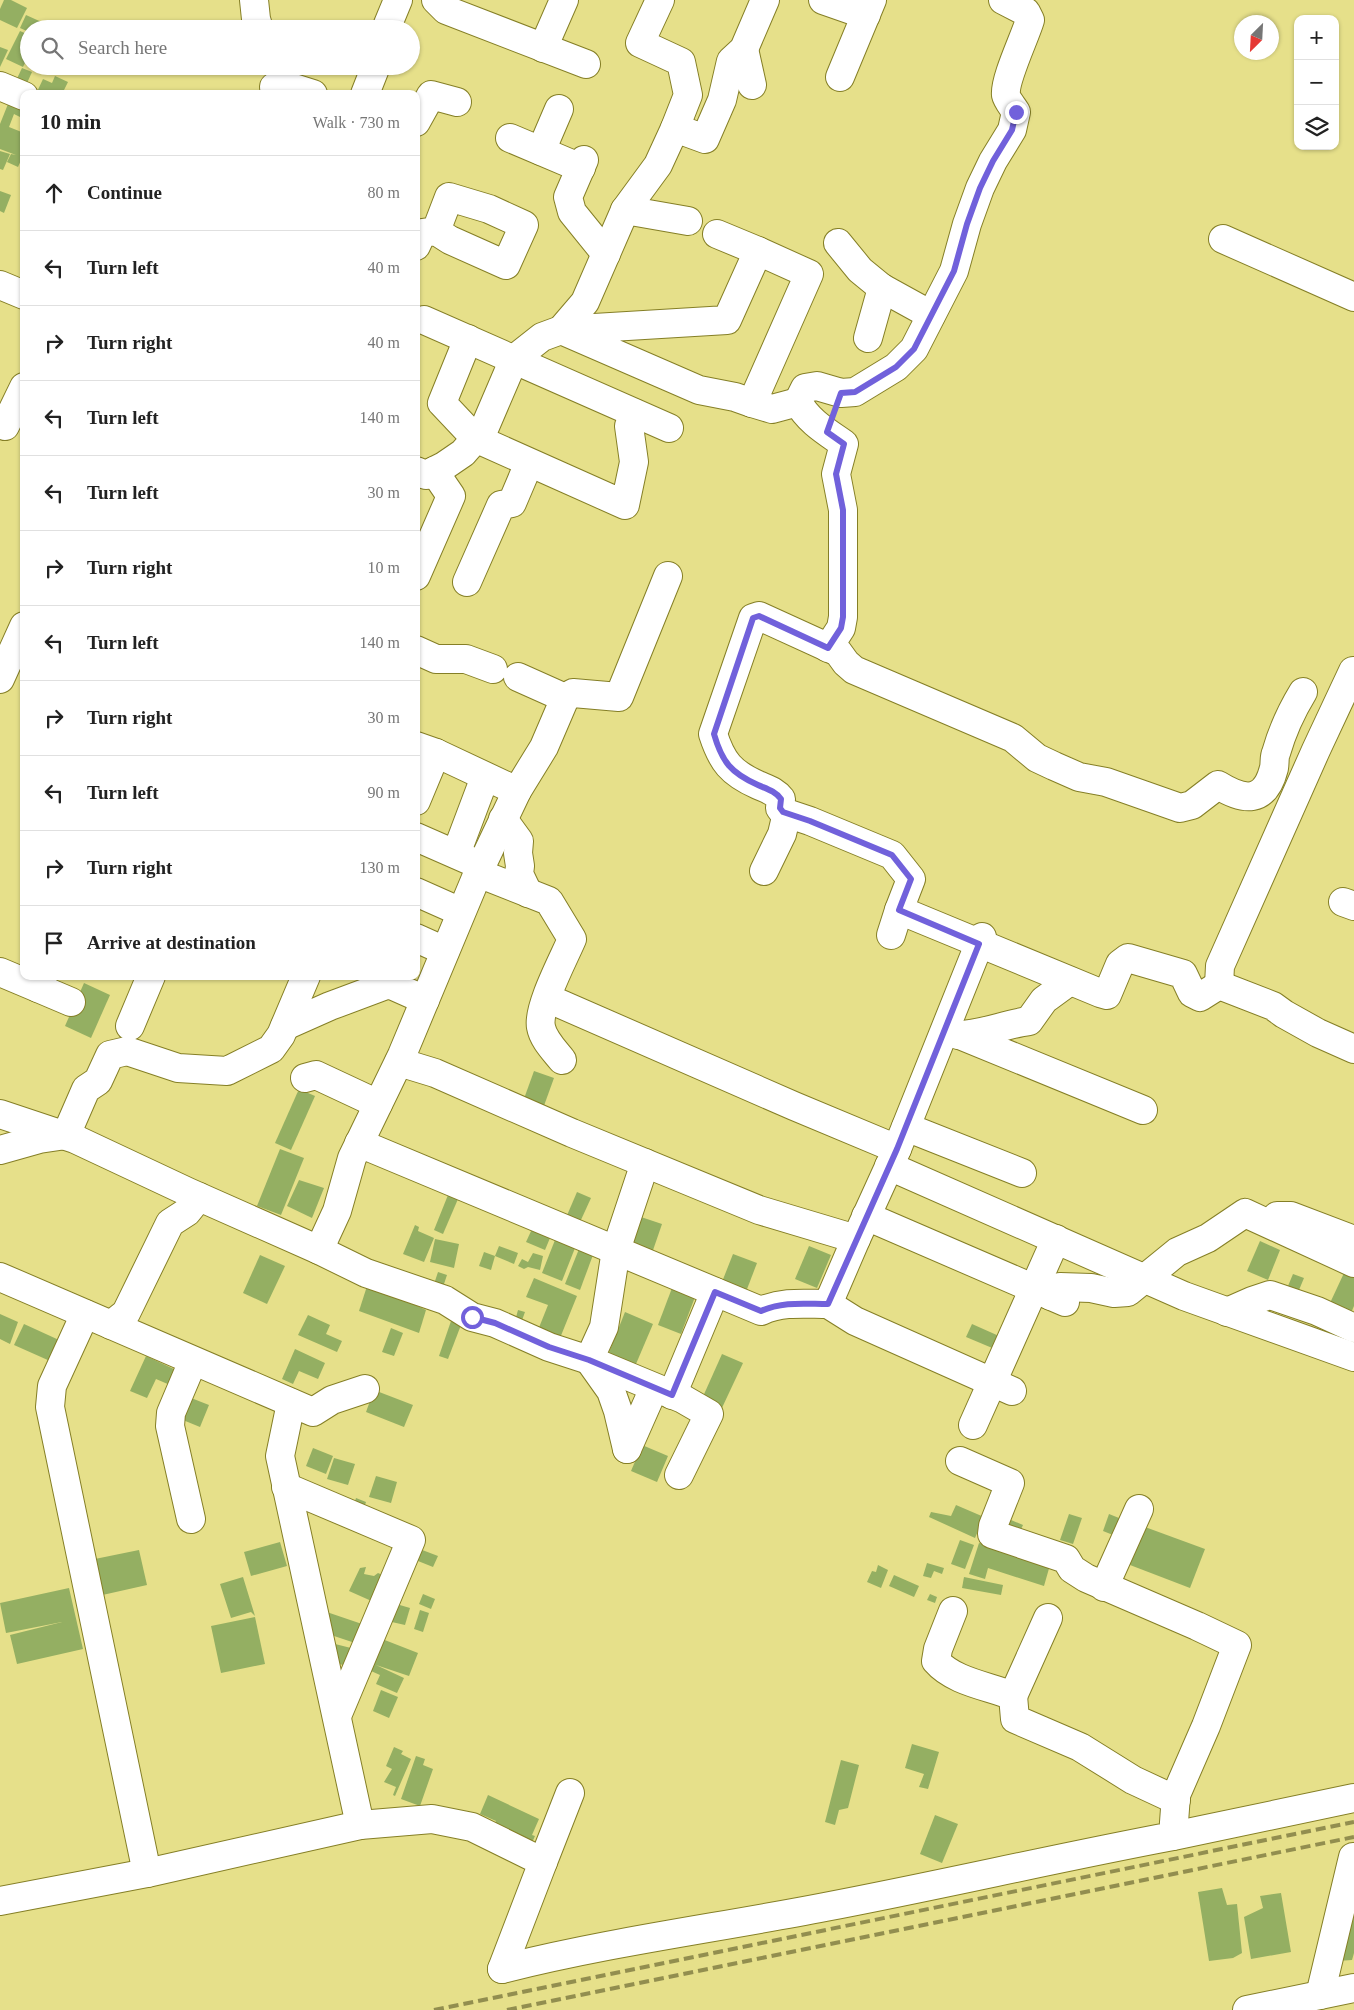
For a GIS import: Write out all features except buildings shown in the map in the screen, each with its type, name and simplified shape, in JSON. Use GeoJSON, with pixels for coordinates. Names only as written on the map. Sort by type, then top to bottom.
{"type":"FeatureCollection","features":[{"type":"Feature","properties":{"kind":"street"},"geometry":{"type":"LineString","coordinates":[[254,0],[256,20]]}},
{"type":"Feature","properties":{"kind":"street"},"geometry":{"type":"LineString","coordinates":[[390,20],[398,0]]}},
{"type":"Feature","properties":{"kind":"street"},"geometry":{"type":"LineString","coordinates":[[436,0],[446,10],[586,64]]}},
{"type":"Feature","properties":{"kind":"street"},"geometry":{"type":"LineString","coordinates":[[544,48],[564,0]]}},
{"type":"Feature","properties":{"kind":"street"},"geometry":{"type":"LineString","coordinates":[[562,330],[585,302],[625,210],[658,165],[688,95],[681,62],[640,43],[660,0]]}},
{"type":"Feature","properties":{"kind":"street"},"geometry":{"type":"LineString","coordinates":[[675,128],[705,139],[722,100],[731,62],[744,49],[765,0]]}},
{"type":"Feature","properties":{"kind":"street"},"geometry":{"type":"LineString","coordinates":[[823,0],[869,7],[840,77]]}},
{"type":"Feature","properties":{"kind":"street"},"geometry":{"type":"LineString","coordinates":[[562,330],[699,390],[772,409],[798,402],[805,388],[816,386],[841,393],[855,392],[896,367],[914,349],[954,271],[967,224],[980,188],[993,161],[1012,130],[1016,112],[1006,95],[1008,78],[1025,38],[1030,20],[1026,12],[1003,0]]}},
{"type":"Feature","properties":{"kind":"street"},"geometry":{"type":"LineString","coordinates":[[744,49],[752,85]]}},
{"type":"Feature","properties":{"kind":"street"},"geometry":{"type":"LineString","coordinates":[[367,90],[372,75]]}},
{"type":"Feature","properties":{"kind":"street"},"geometry":{"type":"LineString","coordinates":[[273,82],[300,90]]}},
{"type":"Feature","properties":{"kind":"street"},"geometry":{"type":"LineString","coordinates":[[0,86],[20,94]]}},
{"type":"Feature","properties":{"kind":"street"},"geometry":{"type":"LineString","coordinates":[[420,115],[431,95],[457,102]]}},
{"type":"Feature","properties":{"kind":"street"},"geometry":{"type":"LineString","coordinates":[[688,95],[718,109]]}},
{"type":"Feature","properties":{"kind":"street"},"geometry":{"type":"LineString","coordinates":[[541,151],[560,109]]}},
{"type":"Feature","properties":{"kind":"street"},"geometry":{"type":"LineString","coordinates":[[510,138],[541,151],[582,164],[568,197],[572,212],[606,254]]}},
{"type":"Feature","properties":{"kind":"street"},"geometry":{"type":"LineString","coordinates":[[625,210],[688,221]]}},
{"type":"Feature","properties":{"kind":"street"},"geometry":{"type":"LineString","coordinates":[[717,234],[809,274],[752,403]]}},
{"type":"Feature","properties":{"kind":"street"},"geometry":{"type":"LineString","coordinates":[[1223,239],[1354,298]]}},
{"type":"Feature","properties":{"kind":"street"},"geometry":{"type":"LineString","coordinates":[[838,243],[860,270],[882,288],[931,314]]}},
{"type":"Feature","properties":{"kind":"street"},"geometry":{"type":"LineString","coordinates":[[420,567],[451,496],[425,471],[463,453],[484,429],[514,359],[542,337],[562,330],[727,320],[758,251]]}},
{"type":"Feature","properties":{"kind":"street"},"geometry":{"type":"LineString","coordinates":[[0,285],[20,293]]}},
{"type":"Feature","properties":{"kind":"street"},"geometry":{"type":"LineString","coordinates":[[868,338],[882,288]]}},
{"type":"Feature","properties":{"kind":"street"},"geometry":{"type":"LineString","coordinates":[[420,315],[468,339],[669,428]]}},
{"type":"Feature","properties":{"kind":"street"},"geometry":{"type":"LineString","coordinates":[[468,339],[442,403],[475,438],[625,505],[634,462],[629,426],[634,413]]}},
{"type":"Feature","properties":{"kind":"street"},"geometry":{"type":"LineString","coordinates":[[827,432],[841,393]]}},
{"type":"Feature","properties":{"kind":"street"},"geometry":{"type":"LineString","coordinates":[[10,428],[20,399]]}},
{"type":"Feature","properties":{"kind":"street"},"geometry":{"type":"LineString","coordinates":[[798,402],[803,412],[844,444],[836,474],[843,510],[843,617],[841,628],[828,648]]}},
{"type":"Feature","properties":{"kind":"street"},"geometry":{"type":"LineString","coordinates":[[467,582],[501,505],[512,503],[529,463]]}},
{"type":"Feature","properties":{"kind":"street"},"geometry":{"type":"LineString","coordinates":[[319,1250],[337,1211],[346,1177],[360,1143],[399,1062],[461,912],[517,791],[544,747],[566,698],[573,693],[618,697],[668,576]]}},
{"type":"Feature","properties":{"kind":"street"},"geometry":{"type":"LineString","coordinates":[[1219,985],[1200,997],[1192,993],[1184,974],[1128,958],[1120,964],[1107,995],[1070,981],[980,941],[895,923],[911,879],[892,855],[787,813],[780,808],[781,799],[776,793],[740,777],[725,762],[714,734],[753,618],[759,616],[838,652],[854,670],[1013,738],[1037,758],[1054,766],[1079,777],[1106,782],[1180,808],[1192,805],[1218,785],[1242,797],[1253,797],[1263,789],[1274,769],[1276,754],[1303,692]]}},
{"type":"Feature","properties":{"kind":"street"},"geometry":{"type":"LineString","coordinates":[[0,679],[20,635]]}},
{"type":"Feature","properties":{"kind":"street"},"geometry":{"type":"LineString","coordinates":[[420,652],[436,659],[466,659],[566,698]]}},
{"type":"Feature","properties":{"kind":"street"},"geometry":{"type":"LineString","coordinates":[[1219,985],[1220,966],[1353,671]]}},
{"type":"Feature","properties":{"kind":"street"},"geometry":{"type":"LineString","coordinates":[[420,781],[426,749],[517,791]]}},
{"type":"Feature","properties":{"kind":"street"},"geometry":{"type":"LineString","coordinates":[[456,854],[484,777]]}},
{"type":"Feature","properties":{"kind":"street"},"geometry":{"type":"LineString","coordinates":[[764,871],[782,834],[787,813]]}},
{"type":"Feature","properties":{"kind":"street"},"geometry":{"type":"LineString","coordinates":[[503,819],[519,841],[520,866],[518,874],[528,893]]}},
{"type":"Feature","properties":{"kind":"street"},"geometry":{"type":"LineString","coordinates":[[420,839],[456,854],[480,869],[548,901],[572,939],[541,1012],[541,1028],[548,1042],[562,1060]]}},
{"type":"Feature","properties":{"kind":"street"},"geometry":{"type":"LineString","coordinates":[[420,894],[461,912]]}},
{"type":"Feature","properties":{"kind":"street"},"geometry":{"type":"LineString","coordinates":[[420,940],[445,951]]}},
{"type":"Feature","properties":{"kind":"street"},"geometry":{"type":"LineString","coordinates":[[828,1304],[897,1147],[952,1033],[980,941]]}},
{"type":"Feature","properties":{"kind":"street"},"geometry":{"type":"LineString","coordinates":[[0,972],[20,977]]}},
{"type":"Feature","properties":{"kind":"street"},"geometry":{"type":"LineString","coordinates":[[130,1026],[149,980]]}},
{"type":"Feature","properties":{"kind":"street"},"geometry":{"type":"LineString","coordinates":[[66,1136],[86,1089],[98,1081],[110,1056],[126,1051],[178,1068],[227,1072],[271,1049],[285,1026],[299,980]]}},
{"type":"Feature","properties":{"kind":"street"},"geometry":{"type":"LineString","coordinates":[[285,1026],[330,1006],[375,981],[389,984],[425,1000]]}},
{"type":"Feature","properties":{"kind":"street"},"geometry":{"type":"LineString","coordinates":[[952,1033],[989,1031],[1011,1023],[1029,1021],[1044,1000],[1070,981]]}},
{"type":"Feature","properties":{"kind":"street"},"geometry":{"type":"LineString","coordinates":[[40,982],[70,1002]]}},
{"type":"Feature","properties":{"kind":"street"},"geometry":{"type":"LineString","coordinates":[[1219,985],[1274,1006],[1284,1014],[1318,1033],[1354,1048]]}},
{"type":"Feature","properties":{"kind":"street"},"geometry":{"type":"LineString","coordinates":[[547,998],[794,1106],[897,1147],[1056,1239],[1184,1296],[1354,1357]]}},
{"type":"Feature","properties":{"kind":"street"},"geometry":{"type":"LineString","coordinates":[[952,1033],[1143,1110]]}},
{"type":"Feature","properties":{"kind":"street"},"geometry":{"type":"LineString","coordinates":[[399,1062],[435,1073],[572,1133],[759,1210],[861,1228],[1050,1296]]}},
{"type":"Feature","properties":{"kind":"street"},"geometry":{"type":"LineString","coordinates":[[305,1078],[316,1076],[378,1104]]}},
{"type":"Feature","properties":{"kind":"street"},"geometry":{"type":"LineString","coordinates":[[0,1114],[66,1136],[366,1273],[445,1300],[472,1317],[495,1323],[549,1347],[589,1360],[683,1399],[709,1414],[679,1475]]}},
{"type":"Feature","properties":{"kind":"street"},"geometry":{"type":"LineString","coordinates":[[0,1150],[39,1139],[66,1136]]}},
{"type":"Feature","properties":{"kind":"street"},"geometry":{"type":"LineString","coordinates":[[360,1143],[761,1311],[770,1306],[787,1303],[828,1304],[856,1321],[1002,1386]]}},
{"type":"Feature","properties":{"kind":"street"},"geometry":{"type":"LineString","coordinates":[[897,1147],[1022,1173]]}},
{"type":"Feature","properties":{"kind":"street"},"geometry":{"type":"LineString","coordinates":[[589,1360],[604,1327],[616,1250],[645,1163]]}},
{"type":"Feature","properties":{"kind":"street"},"geometry":{"type":"LineString","coordinates":[[111,1325],[126,1314],[170,1223],[171,1184]]}},
{"type":"Feature","properties":{"kind":"street"},"geometry":{"type":"LineString","coordinates":[[170,1223],[188,1212],[199,1197]]}},
{"type":"Feature","properties":{"kind":"street"},"geometry":{"type":"LineString","coordinates":[[973,1426],[1002,1386],[1050,1296],[1060,1287],[1091,1288],[1114,1293],[1128,1292],[1176,1252],[1208,1238],[1245,1213],[1354,1263]]}},
{"type":"Feature","properties":{"kind":"street"},"geometry":{"type":"LineString","coordinates":[[1251,1216],[1291,1216],[1354,1240]]}},
{"type":"Feature","properties":{"kind":"street"},"geometry":{"type":"LineString","coordinates":[[1050,1296],[1056,1239]]}},
{"type":"Feature","properties":{"kind":"street"},"geometry":{"type":"LineString","coordinates":[[0,1277],[313,1412],[332,1400],[365,1389]]}},
{"type":"Feature","properties":{"kind":"street"},"geometry":{"type":"LineString","coordinates":[[589,1360],[611,1391],[627,1449],[663,1391],[715,1292]]}},
{"type":"Feature","properties":{"kind":"street"},"geometry":{"type":"LineString","coordinates":[[1228,1312],[1252,1301],[1270,1296],[1317,1311],[1354,1328]]}},
{"type":"Feature","properties":{"kind":"street"},"geometry":{"type":"LineString","coordinates":[[85,1314],[52,1386],[50,1407],[147,1873]]}},
{"type":"Feature","properties":{"kind":"street"},"geometry":{"type":"LineString","coordinates":[[191,1519],[170,1426],[171,1413],[193,1361]]}},
{"type":"Feature","properties":{"kind":"street"},"geometry":{"type":"LineString","coordinates":[[291,1403],[280,1456],[360,1825]]}},
{"type":"Feature","properties":{"kind":"street"},"geometry":{"type":"LineString","coordinates":[[960,1461],[1010,1483],[993,1526],[992,1534],[1066,1559],[1072,1569],[1104,1587],[1237,1645],[1176,1800],[1172,1836]]}},
{"type":"Feature","properties":{"kind":"street"},"geometry":{"type":"LineString","coordinates":[[286,1487],[411,1540],[337,1716]]}},
{"type":"Feature","properties":{"kind":"street"},"geometry":{"type":"LineString","coordinates":[[1104,1587],[1139,1509]]}},
{"type":"Feature","properties":{"kind":"street"},"geometry":{"type":"LineString","coordinates":[[953,1612],[938,1649],[936,1661],[941,1667],[961,1677],[1013,1696]]}},
{"type":"Feature","properties":{"kind":"street"},"geometry":{"type":"LineString","coordinates":[[1048,1618],[1013,1696],[1012,1707],[1015,1719],[1080,1747],[1133,1780],[1176,1800]]}},
{"type":"Feature","properties":{"kind":"street"},"geometry":{"type":"LineString","coordinates":[[570,1793],[502,1969],[547,1958],[679,1932],[869,1899],[1086,1852],[1354,1798]]}},
{"type":"Feature","properties":{"kind":"street"},"geometry":{"type":"LineString","coordinates":[[0,1901],[147,1873],[360,1825],[432,1819],[472,1827],[543,1862]]}},
{"type":"Feature","properties":{"kind":"street"},"geometry":{"type":"LineString","coordinates":[[1322,2002],[1353,1857]]}},
{"type":"Feature","properties":{"kind":"street"},"geometry":{"type":"LineString","coordinates":[[1322,2002],[1354,1988]]}},
{"type":"Feature","properties":{"kind":"street"},"geometry":{"type":"LineString","coordinates":[[1247,2010],[1322,2002],[1354,2004]]}},
{"type":"Feature","properties":{"kind":"railway"},"geometry":{"type":"LineString","coordinates":[[434,2010],[1354,1822]]}},
{"type":"Feature","properties":{"kind":"railway"},"geometry":{"type":"LineString","coordinates":[[507,2010],[1354,1837]]}},
{"type":"Feature","properties":{"kind":"route"},"geometry":{"type":"LineString","coordinates":[[472,1317],[495,1323],[549,1347],[589,1360],[672,1395],[715,1292],[761,1311],[770,1306],[787,1303],[828,1304],[897,1149],[979,944],[899,910],[911,879],[892,855],[810,821],[783,812],[780,808],[781,799],[776,793],[740,777],[725,762],[714,734],[721,708],[753,618],[759,616],[828,648],[841,628],[844,580],[843,510],[836,474],[844,444],[827,432],[832,412],[841,393],[855,392],[896,367],[914,349],[954,271],[967,224],[980,188],[993,161],[1012,130],[1016,112]]}}]}
